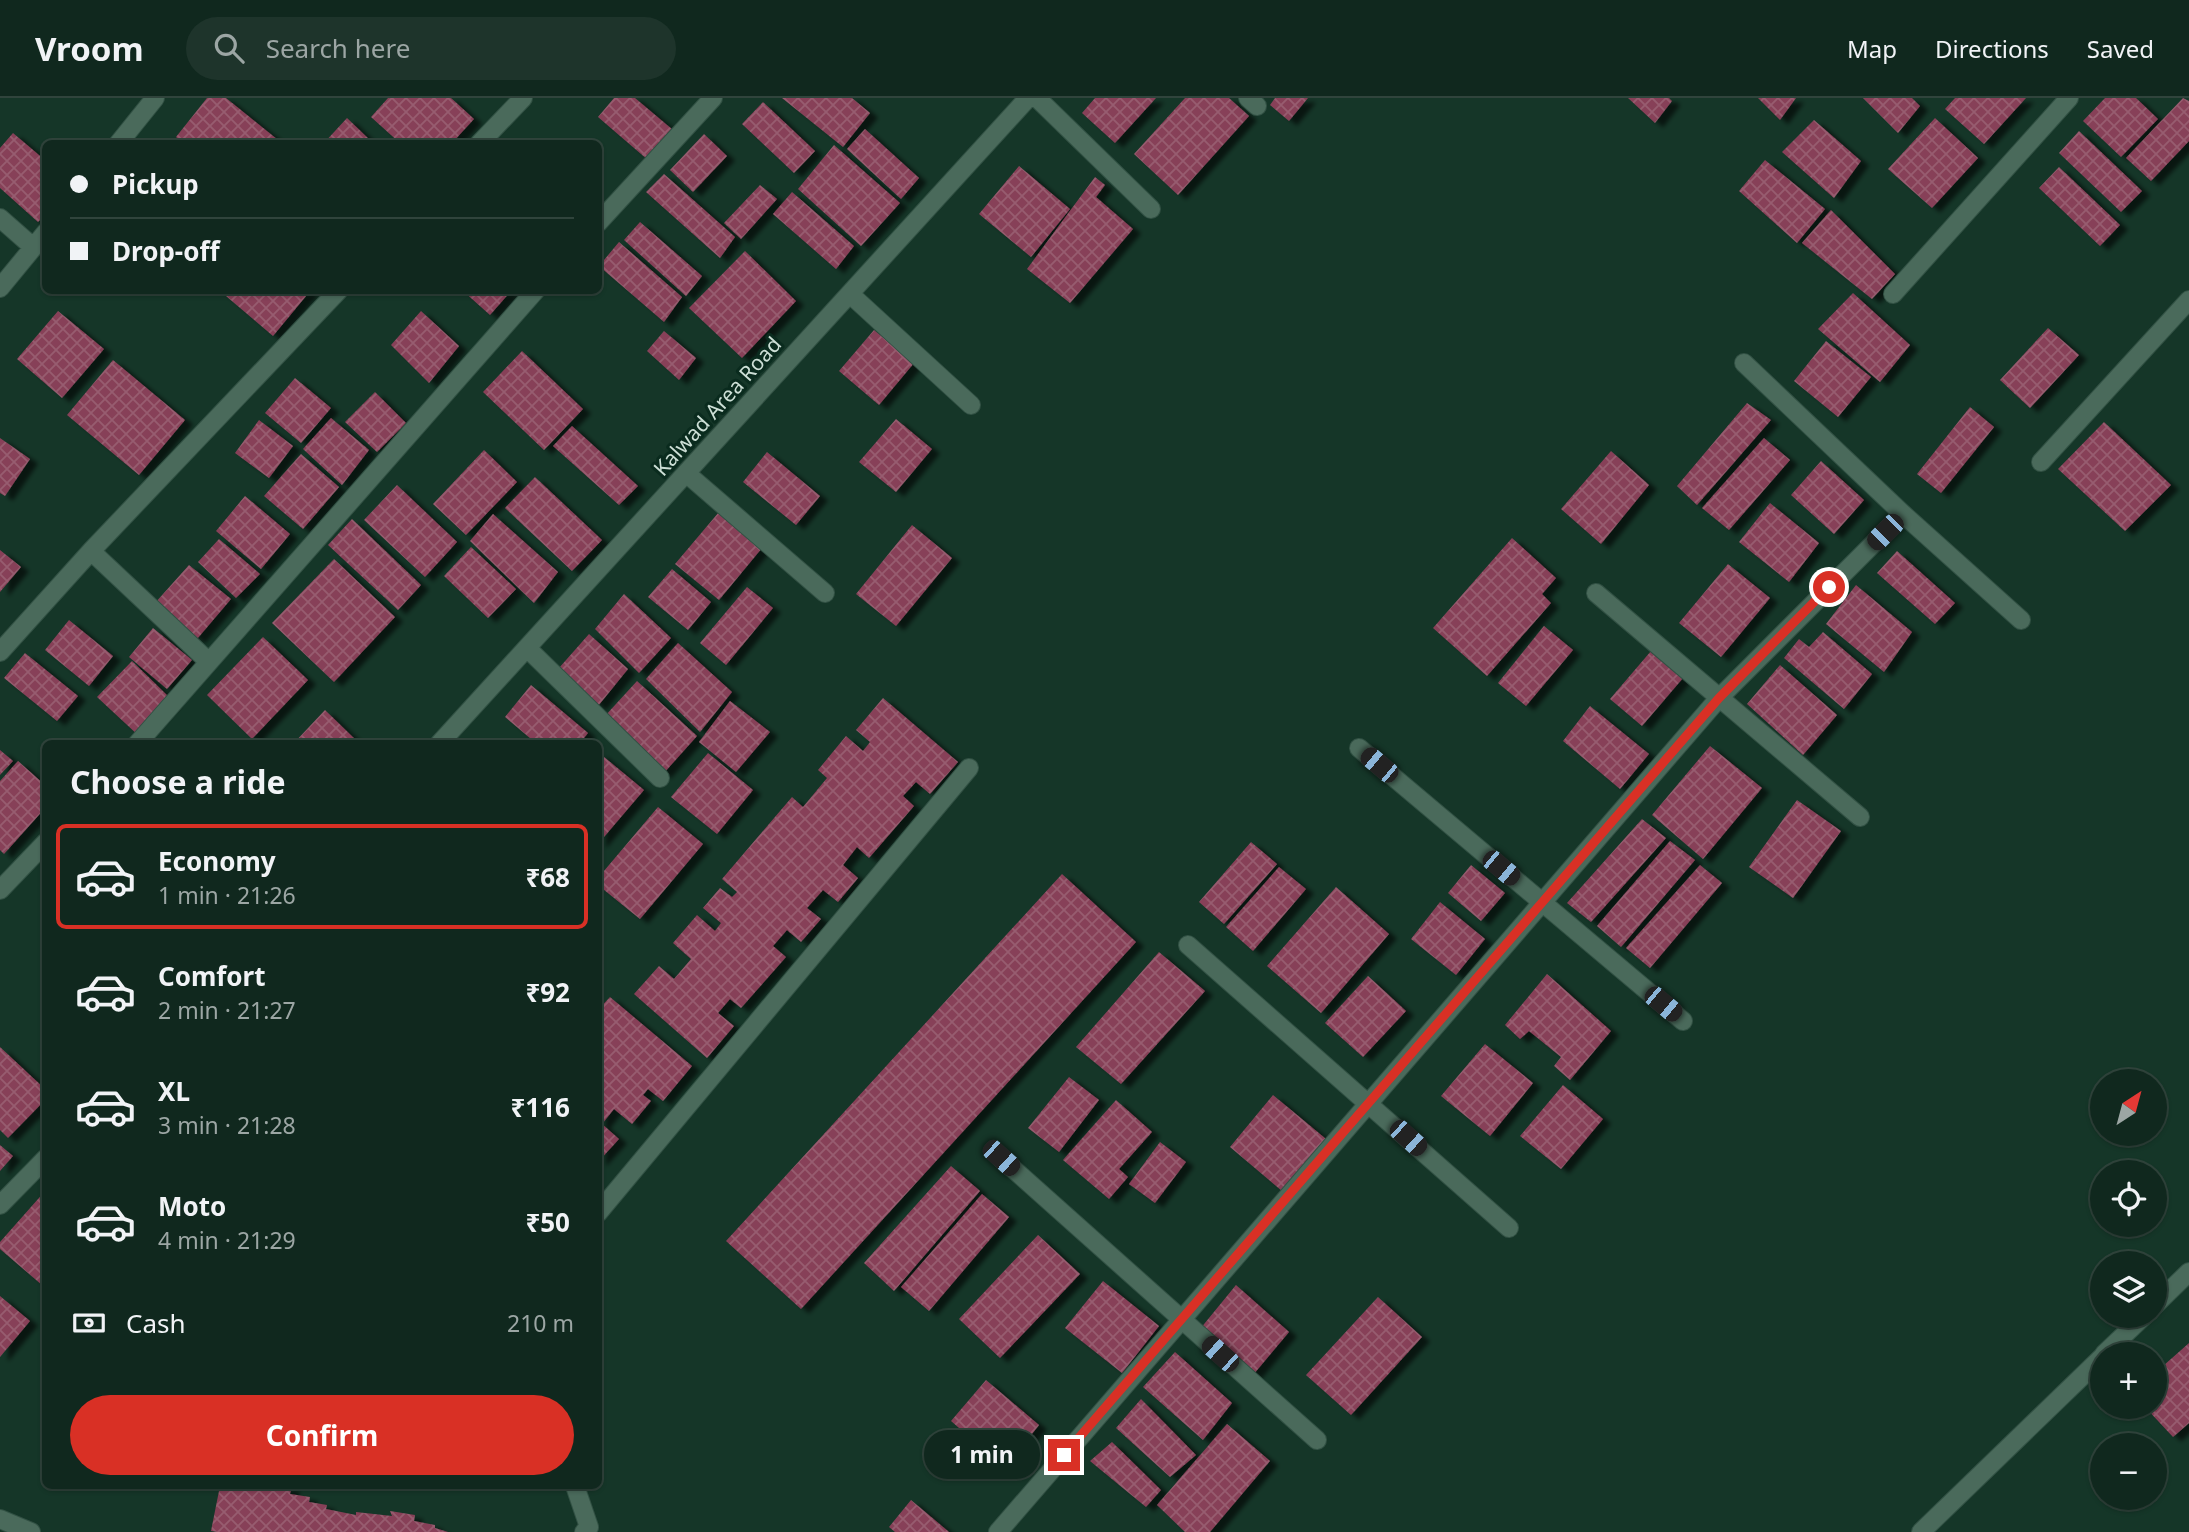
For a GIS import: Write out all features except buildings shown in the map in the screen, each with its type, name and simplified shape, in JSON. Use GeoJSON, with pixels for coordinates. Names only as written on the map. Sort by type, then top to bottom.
{"type":"FeatureCollection","features":[{"type":"Feature","properties":{"kind":"street"},"geometry":{"type":"LineString","coordinates":[[121,140],[155,98]]}},
{"type":"Feature","properties":{"kind":"street"},"geometry":{"type":"LineString","coordinates":[[483,140],[523,98]]}},
{"type":"Feature","properties":{"kind":"street"},"geometry":{"type":"LineString","coordinates":[[602,219],[713,98]]}},
{"type":"Feature","properties":{"kind":"street","name":"Kalwad Area Road"},"geometry":{"type":"LineString","coordinates":[[443,740],[1028,98]]}},
{"type":"Feature","properties":{"kind":"street"},"geometry":{"type":"LineString","coordinates":[[1037,98],[1151,209]]}},
{"type":"Feature","properties":{"kind":"street"},"geometry":{"type":"LineString","coordinates":[[1893,294],[2069,98]]}},
{"type":"Feature","properties":{"kind":"street"},"geometry":{"type":"LineString","coordinates":[[0,218],[33,247]]}},
{"type":"Feature","properties":{"kind":"street"},"geometry":{"type":"LineString","coordinates":[[0,288],[42,237]]}},
{"type":"Feature","properties":{"kind":"street"},"geometry":{"type":"LineString","coordinates":[[0,653],[91,551],[335,294]]}},
{"type":"Feature","properties":{"kind":"street"},"geometry":{"type":"LineString","coordinates":[[141,740],[532,294]]}},
{"type":"Feature","properties":{"kind":"street"},"geometry":{"type":"LineString","coordinates":[[850,294],[971,405]]}},
{"type":"Feature","properties":{"kind":"street"},"geometry":{"type":"LineString","coordinates":[[2041,462],[2189,300]]}},
{"type":"Feature","properties":{"kind":"street"},"geometry":{"type":"LineString","coordinates":[[1744,363],[1903,514],[2021,620]]}},
{"type":"Feature","properties":{"kind":"street"},"geometry":{"type":"LineString","coordinates":[[685,473],[825,593]]}},
{"type":"Feature","properties":{"kind":"street"},"geometry":{"type":"LineString","coordinates":[[998,1532],[1719,698],[1903,514]]}},
{"type":"Feature","properties":{"kind":"street"},"geometry":{"type":"LineString","coordinates":[[91,551],[209,662]]}},
{"type":"Feature","properties":{"kind":"street"},"geometry":{"type":"LineString","coordinates":[[1595,593],[1860,817]]}},
{"type":"Feature","properties":{"kind":"street"},"geometry":{"type":"LineString","coordinates":[[527,648],[660,778]]}},
{"type":"Feature","properties":{"kind":"street"},"geometry":{"type":"LineString","coordinates":[[1359,748],[1683,1021]]}},
{"type":"Feature","properties":{"kind":"street"},"geometry":{"type":"LineString","coordinates":[[602,1208],[970,768]]}},
{"type":"Feature","properties":{"kind":"street"},"geometry":{"type":"LineString","coordinates":[[0,890],[42,846]]}},
{"type":"Feature","properties":{"kind":"street"},"geometry":{"type":"LineString","coordinates":[[1188,945],[1509,1228]]}},
{"type":"Feature","properties":{"kind":"street"},"geometry":{"type":"LineString","coordinates":[[1001,1158],[1317,1440]]}},
{"type":"Feature","properties":{"kind":"street"},"geometry":{"type":"LineString","coordinates":[[0,1205],[42,1166]]}},
{"type":"Feature","properties":{"kind":"street"},"geometry":{"type":"LineString","coordinates":[[2167,1293],[2189,1272]]}},
{"type":"Feature","properties":{"kind":"street"},"geometry":{"type":"LineString","coordinates":[[2117,1342],[2132,1328]]}},
{"type":"Feature","properties":{"kind":"street"},"geometry":{"type":"LineString","coordinates":[[1921,1532],[2090,1369]]}},
{"type":"Feature","properties":{"kind":"street"},"geometry":{"type":"LineString","coordinates":[[576,1489],[589,1527],[584,1532]]}},
{"type":"Feature","properties":{"kind":"street"},"geometry":{"type":"LineString","coordinates":[[0,1519],[31,1532]]}},
{"type":"Feature","properties":{"kind":"route"},"geometry":{"type":"LineString","coordinates":[[1064,1455],[1719,698],[1829,587]]}}]}
